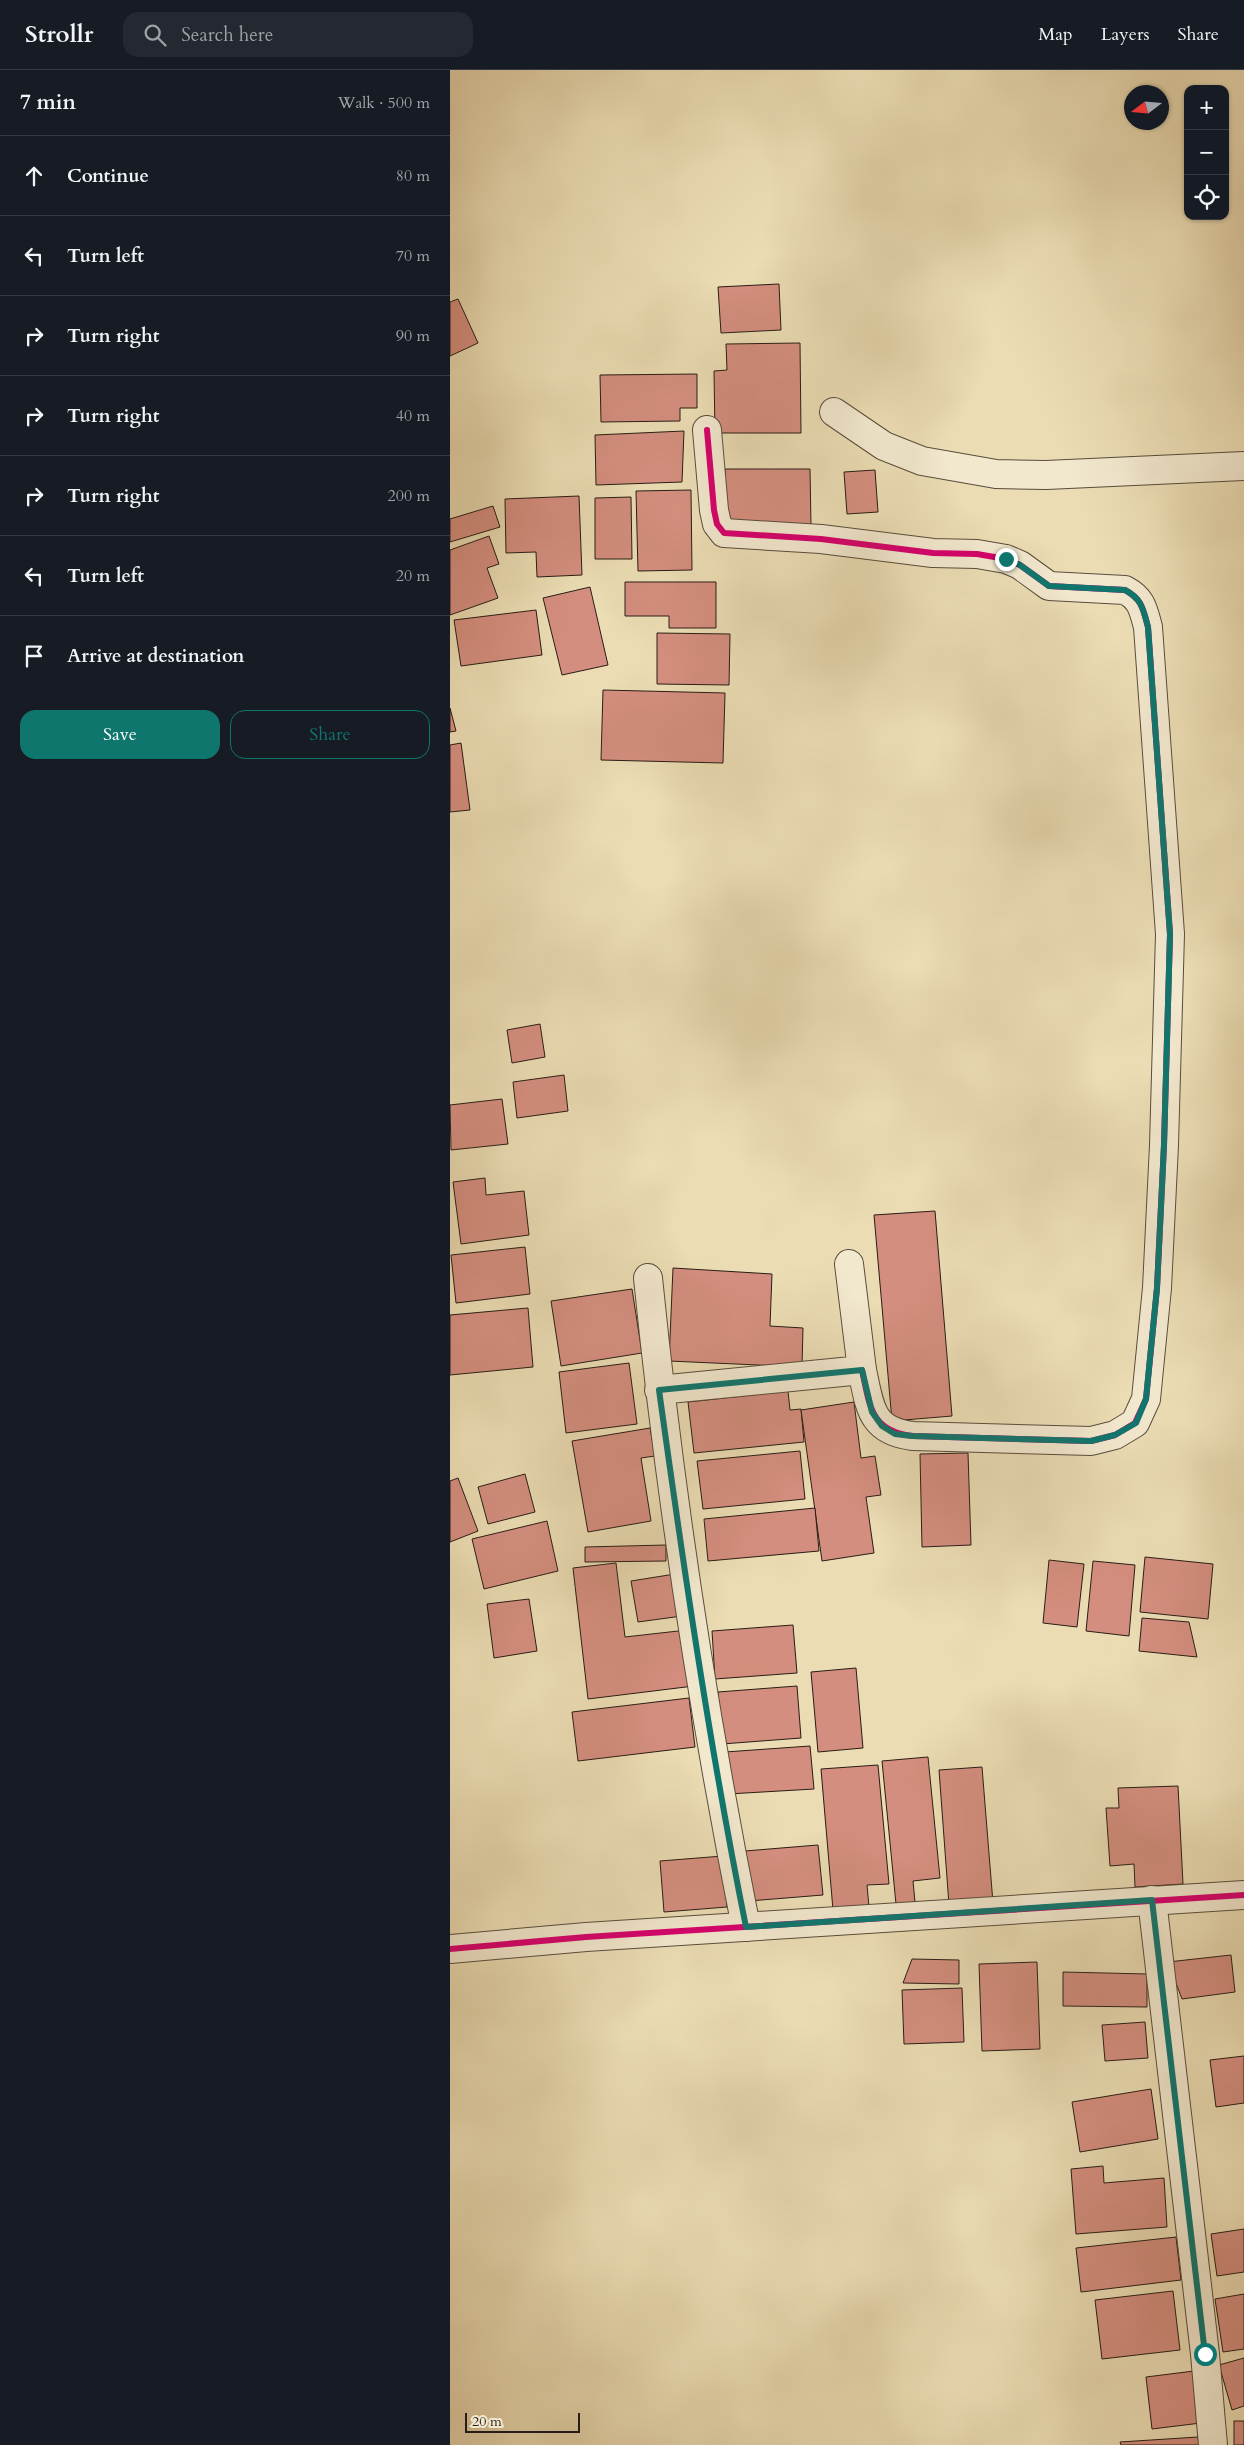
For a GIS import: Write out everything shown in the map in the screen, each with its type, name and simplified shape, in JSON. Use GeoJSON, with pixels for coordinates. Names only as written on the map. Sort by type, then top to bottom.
{"type":"FeatureCollection","features":[{"type":"Feature","properties":{"kind":"street"},"geometry":{"type":"LineString","coordinates":[[834,412],[884,446],[915,458],[956,469],[996,474],[1046,475],[1244,466]]}},
{"type":"Feature","properties":{"kind":"street"},"geometry":{"type":"LineString","coordinates":[[707,430],[714,510],[717,524],[724,533],[821,539],[934,553],[977,554],[1006,559],[1020,565],[1049,586],[1125,590],[1136,596],[1143,608],[1148,627],[1170,934],[1164,1145],[1157,1288],[1146,1399],[1136,1423],[1115,1435],[1091,1441],[895,1434],[882,1426],[872,1412],[862,1370],[849,1264]]}},
{"type":"Feature","properties":{"kind":"street"},"geometry":{"type":"LineString","coordinates":[[648,1278],[659,1390],[704,1700],[720,1795],[746,1927]]}},
{"type":"Feature","properties":{"kind":"street"},"geometry":{"type":"LineString","coordinates":[[659,1390],[862,1370]]}},
{"type":"Feature","properties":{"kind":"street"},"geometry":{"type":"LineString","coordinates":[[450,1949],[586,1937],[1244,1895]]}},
{"type":"Feature","properties":{"kind":"street"},"geometry":{"type":"LineString","coordinates":[[1152,1900],[1205,2354],[1213,2445]]}},
{"type":"Feature","properties":{"kind":"building"},"geometry":{"type":"Polygon","coordinates":[[[779,284],[781,330],[721,333],[718,287],[779,284]]]}},
{"type":"Feature","properties":{"kind":"building"},"geometry":{"type":"Polygon","coordinates":[[[458,299],[478,343],[450,356],[450,302],[458,299]]]}},
{"type":"Feature","properties":{"kind":"building"},"geometry":{"type":"Polygon","coordinates":[[[800,343],[801,433],[715,433],[714,371],[727,370],[726,344],[800,343]]]}},
{"type":"Feature","properties":{"kind":"building"},"geometry":{"type":"Polygon","coordinates":[[[697,374],[697,408],[680,408],[680,421],[601,422],[600,375],[697,374]]]}},
{"type":"Feature","properties":{"kind":"building"},"geometry":{"type":"Polygon","coordinates":[[[684,431],[682,482],[596,485],[595,435],[684,431]]]}},
{"type":"Feature","properties":{"kind":"building"},"geometry":{"type":"Polygon","coordinates":[[[725,469],[810,469],[811,526],[725,526],[725,469]]]}},
{"type":"Feature","properties":{"kind":"building"},"geometry":{"type":"Polygon","coordinates":[[[875,470],[878,512],[847,514],[844,472],[875,470]]]}},
{"type":"Feature","properties":{"kind":"building"},"geometry":{"type":"Polygon","coordinates":[[[691,490],[692,570],[638,571],[636,491],[691,490]]]}},
{"type":"Feature","properties":{"kind":"building"},"geometry":{"type":"Polygon","coordinates":[[[579,496],[582,575],[537,577],[536,552],[506,553],[505,499],[579,496]]]}},
{"type":"Feature","properties":{"kind":"building"},"geometry":{"type":"Polygon","coordinates":[[[631,497],[632,559],[595,559],[595,498],[631,497]]]}},
{"type":"Feature","properties":{"kind":"building"},"geometry":{"type":"Polygon","coordinates":[[[493,506],[500,527],[450,542],[450,519],[493,506]]]}},
{"type":"Feature","properties":{"kind":"building"},"geometry":{"type":"Polygon","coordinates":[[[489,536],[499,564],[487,568],[498,598],[450,615],[450,550],[489,536]]]}},
{"type":"Feature","properties":{"kind":"building"},"geometry":{"type":"Polygon","coordinates":[[[625,582],[716,582],[716,628],[669,628],[669,616],[625,616],[625,582]]]}},
{"type":"Feature","properties":{"kind":"building"},"geometry":{"type":"Polygon","coordinates":[[[590,587],[608,665],[562,675],[543,598],[590,587]]]}},
{"type":"Feature","properties":{"kind":"building"},"geometry":{"type":"Polygon","coordinates":[[[536,610],[542,655],[461,666],[454,620],[536,610]]]}},
{"type":"Feature","properties":{"kind":"building"},"geometry":{"type":"Polygon","coordinates":[[[657,633],[730,634],[729,685],[657,684],[657,633]]]}},
{"type":"Feature","properties":{"kind":"building"},"geometry":{"type":"Polygon","coordinates":[[[603,690],[725,693],[723,763],[601,760],[603,690]]]}},
{"type":"Feature","properties":{"kind":"building"},"geometry":{"type":"Polygon","coordinates":[[[450,708],[456,731],[450,732],[450,708]]]}},
{"type":"Feature","properties":{"kind":"building"},"geometry":{"type":"Polygon","coordinates":[[[461,743],[470,810],[450,812],[450,745],[461,743]]]}},
{"type":"Feature","properties":{"kind":"building"},"geometry":{"type":"Polygon","coordinates":[[[540,1024],[545,1057],[512,1063],[507,1030],[540,1024]]]}},
{"type":"Feature","properties":{"kind":"building"},"geometry":{"type":"Polygon","coordinates":[[[564,1075],[568,1111],[517,1118],[513,1082],[564,1075]]]}},
{"type":"Feature","properties":{"kind":"building"},"geometry":{"type":"Polygon","coordinates":[[[502,1099],[508,1144],[451,1150],[450,1105],[502,1099]]]}},
{"type":"Feature","properties":{"kind":"building"},"geometry":{"type":"Polygon","coordinates":[[[485,1178],[486,1195],[524,1191],[529,1235],[461,1244],[453,1182],[485,1178]]]}},
{"type":"Feature","properties":{"kind":"building"},"geometry":{"type":"Polygon","coordinates":[[[935,1211],[952,1416],[892,1421],[874,1215],[935,1211]]]}},
{"type":"Feature","properties":{"kind":"building"},"geometry":{"type":"Polygon","coordinates":[[[525,1247],[530,1294],[456,1303],[451,1255],[525,1247]]]}},
{"type":"Feature","properties":{"kind":"building"},"geometry":{"type":"Polygon","coordinates":[[[673,1268],[772,1274],[770,1326],[803,1328],[802,1367],[669,1361],[673,1268]]]}},
{"type":"Feature","properties":{"kind":"building"},"geometry":{"type":"Polygon","coordinates":[[[632,1289],[642,1353],[561,1366],[551,1301],[632,1289]]]}},
{"type":"Feature","properties":{"kind":"building"},"geometry":{"type":"Polygon","coordinates":[[[528,1308],[533,1367],[450,1375],[450,1315],[528,1308]]]}},
{"type":"Feature","properties":{"kind":"building"},"geometry":{"type":"Polygon","coordinates":[[[629,1363],[637,1424],[566,1433],[559,1372],[629,1363]]]}},
{"type":"Feature","properties":{"kind":"building"},"geometry":{"type":"Polygon","coordinates":[[[788,1391],[790,1410],[801,1409],[804,1442],[694,1453],[688,1402],[788,1391]]]}},
{"type":"Feature","properties":{"kind":"building"},"geometry":{"type":"Polygon","coordinates":[[[854,1402],[861,1458],[875,1456],[881,1495],[866,1497],[874,1553],[822,1561],[801,1410],[854,1402]]]}},
{"type":"Feature","properties":{"kind":"building"},"geometry":{"type":"Polygon","coordinates":[[[650,1428],[655,1456],[641,1458],[651,1521],[588,1532],[572,1441],[650,1428]]]}},
{"type":"Feature","properties":{"kind":"building"},"geometry":{"type":"Polygon","coordinates":[[[800,1451],[805,1499],[703,1509],[697,1461],[800,1451]]]}},
{"type":"Feature","properties":{"kind":"building"},"geometry":{"type":"Polygon","coordinates":[[[968,1453],[971,1545],[922,1547],[920,1454],[968,1453]]]}},
{"type":"Feature","properties":{"kind":"building"},"geometry":{"type":"Polygon","coordinates":[[[525,1474],[535,1512],[488,1524],[478,1487],[525,1474]]]}},
{"type":"Feature","properties":{"kind":"building"},"geometry":{"type":"Polygon","coordinates":[[[458,1478],[478,1531],[450,1542],[450,1481],[458,1478]]]}},
{"type":"Feature","properties":{"kind":"building"},"geometry":{"type":"Polygon","coordinates":[[[815,1508],[819,1551],[708,1561],[704,1519],[815,1508]]]}},
{"type":"Feature","properties":{"kind":"building"},"geometry":{"type":"Polygon","coordinates":[[[547,1521],[558,1571],[484,1589],[472,1539],[547,1521]]]}},
{"type":"Feature","properties":{"kind":"building"},"geometry":{"type":"Polygon","coordinates":[[[666,1545],[666,1561],[585,1562],[585,1547],[666,1545]]]}},
{"type":"Feature","properties":{"kind":"building"},"geometry":{"type":"Polygon","coordinates":[[[1145,1557],[1213,1564],[1208,1619],[1140,1612],[1145,1557]]]}},
{"type":"Feature","properties":{"kind":"building"},"geometry":{"type":"Polygon","coordinates":[[[1049,1560],[1084,1564],[1077,1627],[1043,1623],[1049,1560]]]}},
{"type":"Feature","properties":{"kind":"building"},"geometry":{"type":"Polygon","coordinates":[[[1093,1561],[1135,1565],[1129,1636],[1086,1631],[1093,1561]]]}},
{"type":"Feature","properties":{"kind":"building"},"geometry":{"type":"Polygon","coordinates":[[[616,1563],[625,1637],[687,1630],[694,1686],[588,1699],[573,1568],[616,1563]]]}},
{"type":"Feature","properties":{"kind":"building"},"geometry":{"type":"Polygon","coordinates":[[[675,1574],[682,1616],[638,1622],[631,1581],[675,1574]]]}},
{"type":"Feature","properties":{"kind":"building"},"geometry":{"type":"Polygon","coordinates":[[[529,1599],[537,1651],[494,1658],[487,1604],[529,1599]]]}},
{"type":"Feature","properties":{"kind":"building"},"geometry":{"type":"Polygon","coordinates":[[[1142,1618],[1189,1622],[1197,1657],[1139,1651],[1142,1618]]]}},
{"type":"Feature","properties":{"kind":"building"},"geometry":{"type":"Polygon","coordinates":[[[793,1625],[797,1673],[715,1679],[712,1631],[793,1625]]]}},
{"type":"Feature","properties":{"kind":"building"},"geometry":{"type":"Polygon","coordinates":[[[856,1668],[863,1748],[818,1752],[811,1672],[856,1668]]]}},
{"type":"Feature","properties":{"kind":"building"},"geometry":{"type":"Polygon","coordinates":[[[797,1686],[801,1738],[722,1744],[718,1692],[797,1686]]]}},
{"type":"Feature","properties":{"kind":"building"},"geometry":{"type":"Polygon","coordinates":[[[689,1698],[695,1747],[578,1761],[572,1712],[689,1698]]]}},
{"type":"Feature","properties":{"kind":"building"},"geometry":{"type":"Polygon","coordinates":[[[810,1746],[814,1789],[728,1794],[725,1752],[810,1746]]]}},
{"type":"Feature","properties":{"kind":"building"},"geometry":{"type":"Polygon","coordinates":[[[928,1757],[940,1878],[913,1881],[915,1902],[896,1904],[882,1761],[928,1757]]]}},
{"type":"Feature","properties":{"kind":"building"},"geometry":{"type":"Polygon","coordinates":[[[878,1765],[889,1884],[867,1885],[869,1907],[833,1910],[821,1769],[878,1765]]]}},
{"type":"Feature","properties":{"kind":"building"},"geometry":{"type":"Polygon","coordinates":[[[982,1767],[993,1903],[949,1905],[939,1770],[982,1767]]]}},
{"type":"Feature","properties":{"kind":"building"},"geometry":{"type":"Polygon","coordinates":[[[1178,1786],[1183,1884],[1135,1887],[1134,1864],[1110,1866],[1106,1808],[1119,1808],[1118,1788],[1178,1786]]]}},
{"type":"Feature","properties":{"kind":"building"},"geometry":{"type":"Polygon","coordinates":[[[818,1845],[823,1895],[749,1901],[745,1851],[818,1845]]]}},
{"type":"Feature","properties":{"kind":"building"},"geometry":{"type":"Polygon","coordinates":[[[723,1856],[727,1907],[664,1912],[660,1861],[723,1856]]]}},
{"type":"Feature","properties":{"kind":"building"},"geometry":{"type":"Polygon","coordinates":[[[1231,1955],[1235,1992],[1182,1999],[1168,1962],[1231,1955]]]}},
{"type":"Feature","properties":{"kind":"building"},"geometry":{"type":"Polygon","coordinates":[[[912,1959],[959,1960],[959,1984],[903,1983],[912,1959]]]}},
{"type":"Feature","properties":{"kind":"building"},"geometry":{"type":"Polygon","coordinates":[[[1037,1962],[1040,2049],[982,2051],[979,1964],[1037,1962]]]}},
{"type":"Feature","properties":{"kind":"building"},"geometry":{"type":"Polygon","coordinates":[[[1063,1972],[1147,1974],[1147,2007],[1063,2006],[1063,1972]]]}},
{"type":"Feature","properties":{"kind":"building"},"geometry":{"type":"Polygon","coordinates":[[[962,1988],[964,2042],[904,2044],[902,1990],[962,1988]]]}},
{"type":"Feature","properties":{"kind":"building"},"geometry":{"type":"Polygon","coordinates":[[[1145,2022],[1148,2058],[1105,2061],[1102,2025],[1145,2022]]]}},
{"type":"Feature","properties":{"kind":"building"},"geometry":{"type":"Polygon","coordinates":[[[1244,2056],[1244,2103],[1216,2107],[1210,2060],[1244,2056]]]}},
{"type":"Feature","properties":{"kind":"building"},"geometry":{"type":"Polygon","coordinates":[[[1151,2089],[1158,2139],[1080,2152],[1072,2102],[1151,2089]]]}},
{"type":"Feature","properties":{"kind":"building"},"geometry":{"type":"Polygon","coordinates":[[[1103,2166],[1104,2183],[1164,2178],[1167,2227],[1076,2234],[1071,2169],[1103,2166]]]}},
{"type":"Feature","properties":{"kind":"building"},"geometry":{"type":"Polygon","coordinates":[[[1244,2229],[1244,2272],[1217,2276],[1211,2234],[1244,2229]]]}},
{"type":"Feature","properties":{"kind":"building"},"geometry":{"type":"Polygon","coordinates":[[[1176,2237],[1181,2280],[1081,2292],[1076,2248],[1176,2237]]]}},
{"type":"Feature","properties":{"kind":"building"},"geometry":{"type":"Polygon","coordinates":[[[1173,2291],[1180,2350],[1102,2359],[1095,2300],[1173,2291]]]}},
{"type":"Feature","properties":{"kind":"building"},"geometry":{"type":"Polygon","coordinates":[[[1244,2294],[1244,2349],[1223,2352],[1215,2299],[1244,2294]]]}},
{"type":"Feature","properties":{"kind":"building"},"geometry":{"type":"Polygon","coordinates":[[[1244,2358],[1244,2406],[1232,2410],[1219,2365],[1244,2358]]]}},
{"type":"Feature","properties":{"kind":"building"},"geometry":{"type":"Polygon","coordinates":[[[1194,2371],[1201,2423],[1152,2429],[1146,2377],[1194,2371]]]}},
{"type":"Feature","properties":{"kind":"building"},"geometry":{"type":"Polygon","coordinates":[[[1234,2421],[1244,2421],[1244,2445],[1234,2445],[1234,2421]]]}},
{"type":"Feature","properties":{"kind":"building"},"geometry":{"type":"Polygon","coordinates":[[[1198,2437],[1199,2445],[1121,2445],[1120,2442],[1198,2437]]]}},
{"type":"Feature","properties":{"kind":"cycle path"},"geometry":{"type":"LineString","coordinates":[[707,430],[714,510],[717,524],[724,533],[821,539],[933,553],[977,554],[1006,559],[1020,565],[1049,586],[1125,590],[1131,593],[1138,601],[1148,627],[1170,934],[1164,1145],[1157,1288],[1146,1399],[1135,1423],[1115,1435],[1091,1441],[913,1436],[888,1429],[874,1415],[867,1395],[862,1370]]}},
{"type":"Feature","properties":{"kind":"cycle path"},"geometry":{"type":"LineString","coordinates":[[450,1949],[586,1937],[1244,1895]]}},
{"type":"Feature","properties":{"kind":"route"},"geometry":{"type":"LineString","coordinates":[[1006,559],[1020,565],[1031,572],[1038,580],[1049,586],[1125,590],[1136,596],[1143,608],[1148,627],[1170,934],[1164,1145],[1157,1288],[1146,1399],[1136,1423],[1115,1435],[1091,1441],[946,1438],[895,1434],[882,1426],[872,1412],[862,1370],[659,1390],[702,1691],[746,1927],[1152,1900],[1205,2354]]}}]}
